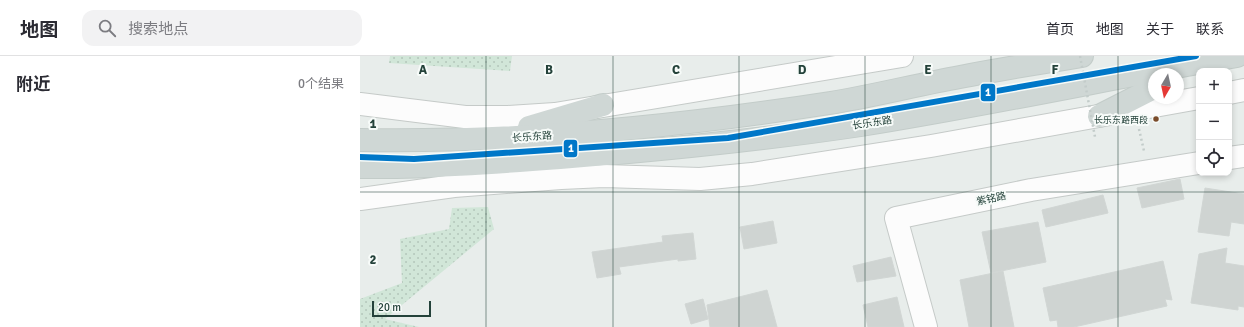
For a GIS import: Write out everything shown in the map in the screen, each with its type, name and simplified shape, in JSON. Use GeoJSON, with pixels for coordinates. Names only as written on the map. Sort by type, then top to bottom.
{"type":"FeatureCollection","features":[{"type":"Feature","properties":{"kind":"main road","name":"长乐东路"},"geometry":{"type":"LineString","coordinates":[[360,140],[493,138],[608,130],[769,112],[832,103],[961,76],[1081,56]]}},
{"type":"Feature","properties":{"kind":"main road","name":"长乐东路"},"geometry":{"type":"LineString","coordinates":[[360,167],[450,165],[536,160],[626,153],[761,138],[861,125],[1237,56]]}},
{"type":"Feature","properties":{"kind":"main road"},"geometry":{"type":"LineString","coordinates":[[1184,73],[1205,62]]}},
{"type":"Feature","properties":{"kind":"main road"},"geometry":{"type":"LineString","coordinates":[[1099,116],[1148,91]]}},
{"type":"Feature","properties":{"kind":"main road"},"geometry":{"type":"LineString","coordinates":[[493,138],[603,105]]}},
{"type":"Feature","properties":{"kind":"street"},"geometry":{"type":"LineString","coordinates":[[360,104],[472,117],[508,117],[555,114],[902,56]]}},
{"type":"Feature","properties":{"kind":"street"},"geometry":{"type":"LineString","coordinates":[[1232,92],[1244,90]]}},
{"type":"Feature","properties":{"kind":"street"},"geometry":{"type":"LineString","coordinates":[[360,199],[454,186],[561,178],[604,176],[700,179],[752,174],[938,145],[1196,99]]}},
{"type":"Feature","properties":{"kind":"street"},"geometry":{"type":"LineString","coordinates":[[1232,158],[1244,156]]}},
{"type":"Feature","properties":{"kind":"street","name":"紫铭路"},"geometry":{"type":"LineString","coordinates":[[926,327],[896,218],[1031,190],[1196,163]]}},
{"type":"Feature","properties":{"kind":"path"},"geometry":{"type":"LineString","coordinates":[[1081,56],[1095,137]]}},
{"type":"Feature","properties":{"kind":"path"},"geometry":{"type":"LineString","coordinates":[[1135,130],[1139,129],[1148,171]]}},
{"type":"Feature","properties":{"kind":"green space"},"geometry":{"type":"Polygon","coordinates":[[[390,56],[512,56],[510,71],[389,63],[390,56]]]}},
{"type":"Feature","properties":{"kind":"green space"},"geometry":{"type":"Polygon","coordinates":[[[488,207],[494,229],[385,319],[419,327],[360,327],[360,299],[402,283],[400,239],[449,229],[452,208],[488,207]]]}},
{"type":"Feature","properties":{"kind":"building"},"geometry":{"type":"Polygon","coordinates":[[[1180,179],[1184,199],[1142,208],[1137,188],[1180,179]]]}},
{"type":"Feature","properties":{"kind":"building"},"geometry":{"type":"Polygon","coordinates":[[[1205,188],[1244,194],[1244,224],[1231,222],[1229,236],[1198,232],[1205,188]]]}},
{"type":"Feature","properties":{"kind":"building"},"geometry":{"type":"Polygon","coordinates":[[[1103,195],[1108,213],[1046,227],[1042,210],[1103,195]]]}},
{"type":"Feature","properties":{"kind":"building"},"geometry":{"type":"Polygon","coordinates":[[[773,221],[777,243],[744,249],[740,227],[773,221]]]}},
{"type":"Feature","properties":{"kind":"building"},"geometry":{"type":"Polygon","coordinates":[[[1038,222],[1046,262],[991,273],[982,232],[1038,222]]]}},
{"type":"Feature","properties":{"kind":"building"},"geometry":{"type":"Polygon","coordinates":[[[693,233],[696,259],[678,261],[678,259],[619,267],[621,274],[597,278],[592,252],[663,242],[662,236],[693,233]]]}},
{"type":"Feature","properties":{"kind":"building"},"geometry":{"type":"Polygon","coordinates":[[[1227,248],[1225,263],[1244,266],[1244,307],[1238,306],[1238,310],[1191,303],[1199,254],[1227,248]]]}},
{"type":"Feature","properties":{"kind":"building"},"geometry":{"type":"Polygon","coordinates":[[[891,257],[896,276],[857,282],[853,266],[891,257]]]}},
{"type":"Feature","properties":{"kind":"building"},"geometry":{"type":"Polygon","coordinates":[[[1163,261],[1172,300],[1165,299],[1167,306],[1074,327],[1058,327],[1057,320],[1050,321],[1043,288],[1163,261]]]}},
{"type":"Feature","properties":{"kind":"building"},"geometry":{"type":"Polygon","coordinates":[[[1003,271],[1014,327],[969,327],[960,280],[1003,271]]]}},
{"type":"Feature","properties":{"kind":"building"},"geometry":{"type":"Polygon","coordinates":[[[767,290],[777,327],[710,327],[707,305],[767,290]]]}},
{"type":"Feature","properties":{"kind":"building"},"geometry":{"type":"Polygon","coordinates":[[[897,297],[904,327],[868,327],[863,305],[897,297]]]}},
{"type":"Feature","properties":{"kind":"building"},"geometry":{"type":"Polygon","coordinates":[[[703,299],[708,319],[691,324],[685,304],[703,299]]]}},
{"type":"Feature","properties":{"kind":"transit line","name":"1"},"geometry":{"type":"LineString","coordinates":[[360,157],[414,159],[728,138],[1196,56]]}},
{"type":"Feature","properties":{"kind":"place","name":"长乐东路西段"},"geometry":{"type":"Point","coordinates":[1156,119]}}]}
